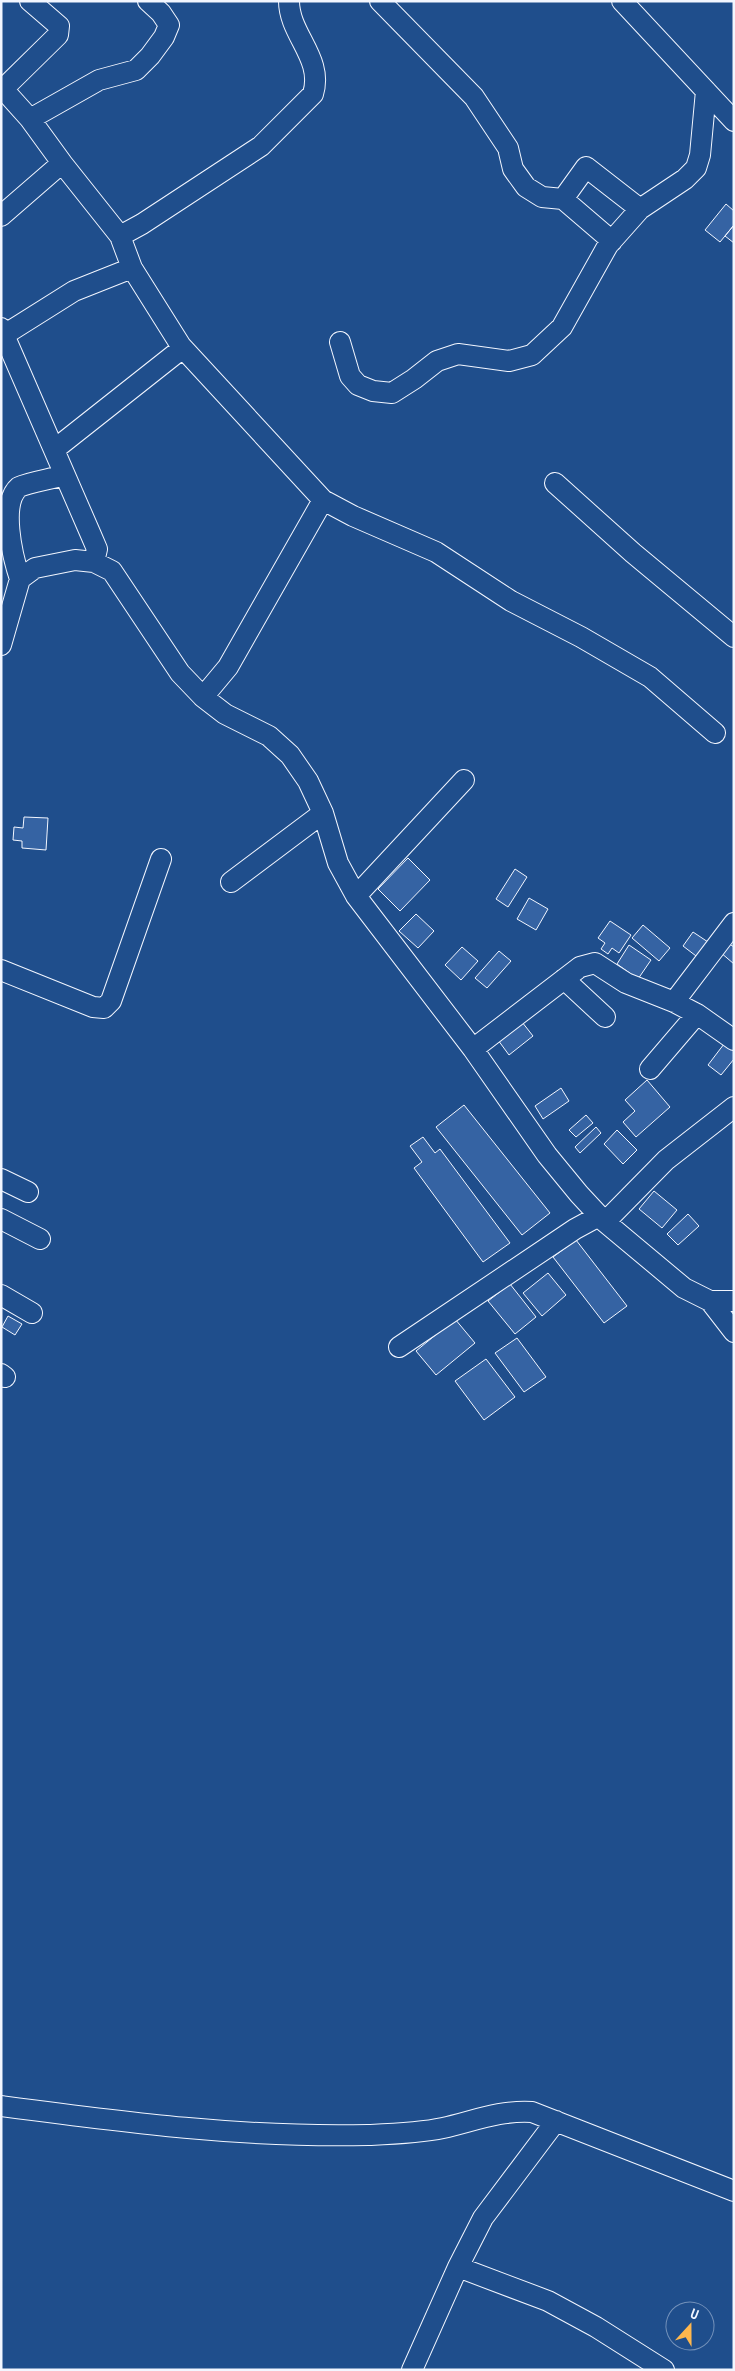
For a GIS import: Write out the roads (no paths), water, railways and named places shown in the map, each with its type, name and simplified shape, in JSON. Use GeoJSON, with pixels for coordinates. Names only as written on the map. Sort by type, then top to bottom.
{"type":"FeatureCollection","features":[{"type":"Feature","properties":{"kind":"street"},"geometry":{"type":"LineString","coordinates":[[30,1],[59,26],[58,35],[2,89],[30,119],[62,164],[120,236],[132,268],[181,346],[323,500],[353,516],[436,552],[511,601],[581,637],[650,677],[715,733]]}},
{"type":"Feature","properties":{"kind":"street"},"geometry":{"type":"LineString","coordinates":[[30,119],[99,80],[136,70],[150,56],[164,37],[169,25],[161,13],[148,1]]}},
{"type":"Feature","properties":{"kind":"street"},"geometry":{"type":"LineString","coordinates":[[120,236],[142,224],[262,146],[313,94],[316,83],[314,66],[308,48],[297,34],[292,20],[289,1]]}},
{"type":"Feature","properties":{"kind":"street"},"geometry":{"type":"LineString","coordinates":[[380,1],[474,97],[508,148],[514,170],[526,187],[542,197],[563,199],[612,241]]}},
{"type":"Feature","properties":{"kind":"street"},"geometry":{"type":"LineString","coordinates":[[622,1],[734,121]]}},
{"type":"Feature","properties":{"kind":"street"},"geometry":{"type":"LineString","coordinates":[[340,342],[350,376],[358,385],[372,391],[382,392],[392,392],[414,379],[438,361],[458,354],[509,361],[532,355],[562,327],[612,241],[640,209],[685,179],[696,168],[700,155],[706,91]]}},
{"type":"Feature","properties":{"kind":"street"},"geometry":{"type":"LineString","coordinates":[[1,216],[62,164]]}},
{"type":"Feature","properties":{"kind":"street"},"geometry":{"type":"LineString","coordinates":[[563,199],[586,168],[640,209]]}},
{"type":"Feature","properties":{"kind":"street"},"geometry":{"type":"LineString","coordinates":[[94,562],[97,549],[3,332],[74,291],[132,268]]}},
{"type":"Feature","properties":{"kind":"street"},"geometry":{"type":"LineString","coordinates":[[55,449],[179,351],[181,346]]}},
{"type":"Feature","properties":{"kind":"street"},"geometry":{"type":"LineString","coordinates":[[1,645],[20,579],[4,531],[4,505],[8,497],[19,487],[64,475]]}},
{"type":"Feature","properties":{"kind":"street"},"geometry":{"type":"LineString","coordinates":[[555,483],[633,553],[734,637]]}},
{"type":"Feature","properties":{"kind":"street"},"geometry":{"type":"LineString","coordinates":[[203,698],[228,667],[323,500]]}},
{"type":"Feature","properties":{"kind":"street"},"geometry":{"type":"LineString","coordinates":[[20,579],[35,568],[75,560],[94,562],[112,571],[180,673],[203,698],[225,714],[269,736],[290,755],[308,781],[323,812],[338,863],[356,896],[473,1050],[547,1155],[602,1219],[684,1288],[710,1301],[734,1332]]}},
{"type":"Feature","properties":{"kind":"street"},"geometry":{"type":"LineString","coordinates":[[356,896],[464,780]]}},
{"type":"Feature","properties":{"kind":"street"},"geometry":{"type":"LineString","coordinates":[[231,882],[323,812]]}},
{"type":"Feature","properties":{"kind":"street"},"geometry":{"type":"LineString","coordinates":[[1,970],[93,1007],[104,1008],[111,1001],[161,859]]}},
{"type":"Feature","properties":{"kind":"street"},"geometry":{"type":"LineString","coordinates":[[674,1002],[734,923]]}},
{"type":"Feature","properties":{"kind":"street"},"geometry":{"type":"LineString","coordinates":[[473,1050],[586,964],[595,964],[626,983],[674,1002],[697,1014],[734,1040]]}},
{"type":"Feature","properties":{"kind":"street"},"geometry":{"type":"LineString","coordinates":[[564,979],[605,1017]]}},
{"type":"Feature","properties":{"kind":"street"},"geometry":{"type":"LineString","coordinates":[[650,1069],[697,1014]]}},
{"type":"Feature","properties":{"kind":"street"},"geometry":{"type":"LineString","coordinates":[[399,1347],[575,1229],[602,1219],[666,1160],[734,1107]]}},
{"type":"Feature","properties":{"kind":"street"},"geometry":{"type":"LineString","coordinates":[[1,1179],[28,1192]]}},
{"type":"Feature","properties":{"kind":"street"},"geometry":{"type":"LineString","coordinates":[[1,1218],[40,1239]]}},
{"type":"Feature","properties":{"kind":"street"},"geometry":{"type":"LineString","coordinates":[[1,1295],[32,1313]]}},
{"type":"Feature","properties":{"kind":"street"},"geometry":{"type":"LineString","coordinates":[[710,1301],[734,1301]]}},
{"type":"Feature","properties":{"kind":"street"},"geometry":{"type":"LineString","coordinates":[[1,2106],[170,2127],[306,2137],[372,2135],[442,2128],[506,2112],[532,2112],[734,2191]]}},
{"type":"Feature","properties":{"kind":"street"},"geometry":{"type":"LineString","coordinates":[[412,2370],[458,2267],[483,2218],[556,2121]]}},
{"type":"Feature","properties":{"kind":"street"},"geometry":{"type":"LineString","coordinates":[[458,2267],[548,2301],[596,2327],[664,2370]]}}]}
